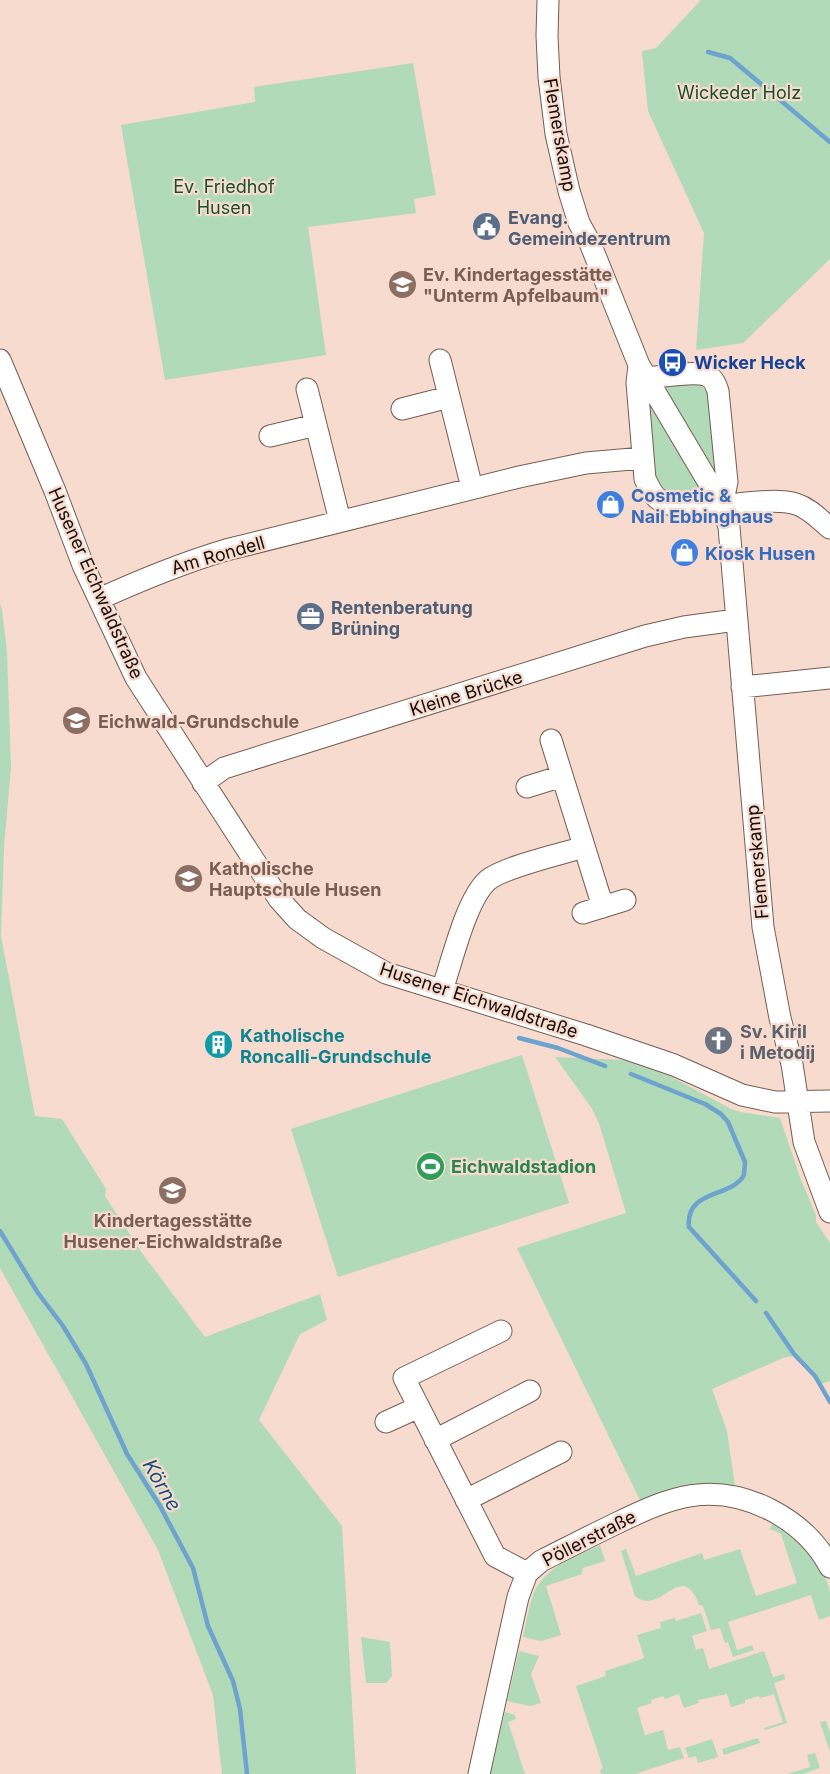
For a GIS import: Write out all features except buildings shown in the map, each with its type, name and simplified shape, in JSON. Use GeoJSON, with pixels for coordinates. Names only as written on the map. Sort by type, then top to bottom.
{"type":"FeatureCollection","features":[{"type":"Feature","properties":{"kind":"street","name":"Flemerskamp"},"geometry":{"type":"LineString","coordinates":[[548,0],[549,77],[556,134],[579,223],[593,251],[643,372],[722,505],[729,527],[763,927],[780,1018],[792,1064],[804,1142],[830,1212]]}},
{"type":"Feature","properties":{"kind":"street","name":"Husener Eichwaldstraße"},"geometry":{"type":"LineString","coordinates":[[0,360],[99,599],[136,678],[279,899],[297,919],[341,950],[387,973],[674,1065],[742,1095],[762,1100],[830,1101]]}},
{"type":"Feature","properties":{"kind":"street"},"geometry":{"type":"LineString","coordinates":[[440,360],[472,488]]}},
{"type":"Feature","properties":{"kind":"street","name":"Flemerskamp"},"geometry":{"type":"LineString","coordinates":[[643,372],[637,383],[645,479],[651,493],[659,500],[678,507],[722,505]]}},
{"type":"Feature","properties":{"kind":"street","name":"Flemerskamp"},"geometry":{"type":"LineString","coordinates":[[643,372],[700,374],[709,376],[714,381],[718,391],[727,482],[722,505]]}},
{"type":"Feature","properties":{"kind":"street"},"geometry":{"type":"LineString","coordinates":[[307,389],[340,521]]}},
{"type":"Feature","properties":{"kind":"street"},"geometry":{"type":"LineString","coordinates":[[402,409],[449,397]]}},
{"type":"Feature","properties":{"kind":"street"},"geometry":{"type":"LineString","coordinates":[[270,436],[316,425]]}},
{"type":"Feature","properties":{"kind":"street","name":"Am Rondell"},"geometry":{"type":"LineString","coordinates":[[99,599],[189,561],[340,521],[472,488],[586,463],[643,458]]}},
{"type":"Feature","properties":{"kind":"street"},"geometry":{"type":"LineString","coordinates":[[722,505],[761,502],[797,504],[809,510],[830,528]]}},
{"type":"Feature","properties":{"kind":"street","name":"Kleine Brücke"},"geometry":{"type":"LineString","coordinates":[[203,783],[224,768],[645,636],[684,627],[736,620]]}},
{"type":"Feature","properties":{"kind":"street"},"geometry":{"type":"LineString","coordinates":[[742,687],[830,678]]}},
{"type":"Feature","properties":{"kind":"street"},"geometry":{"type":"LineString","coordinates":[[551,740],[584,847],[593,910],[625,900]]}},
{"type":"Feature","properties":{"kind":"street"},"geometry":{"type":"LineString","coordinates":[[527,787],[562,776]]}},
{"type":"Feature","properties":{"kind":"street"},"geometry":{"type":"LineString","coordinates":[[442,990],[466,917],[488,880],[509,870],[584,847]]}},
{"type":"Feature","properties":{"kind":"street"},"geometry":{"type":"LineString","coordinates":[[501,1331],[404,1378],[495,1556],[527,1573]]}},
{"type":"Feature","properties":{"kind":"street"},"geometry":{"type":"LineString","coordinates":[[435,1440],[530,1391]]}},
{"type":"Feature","properties":{"kind":"street"},"geometry":{"type":"LineString","coordinates":[[386,1422],[419,1407]]}},
{"type":"Feature","properties":{"kind":"street"},"geometry":{"type":"LineString","coordinates":[[465,1500],[561,1452]]}},
{"type":"Feature","properties":{"kind":"street","name":"Pöllerstraße"},"geometry":{"type":"LineString","coordinates":[[479,1774],[518,1597],[527,1573],[541,1561],[652,1505],[689,1494],[710,1493],[751,1501],[782,1516],[811,1539],[823,1553],[830,1567]]}},
{"type":"Feature","properties":{"kind":"green space","name":"Wickeder Holz"},"geometry":{"type":"Polygon","coordinates":[[[701,0],[830,0],[830,259],[743,343],[696,350],[704,233],[648,111],[642,51],[656,48],[701,0]]]}},
{"type":"Feature","properties":{"kind":"green space","name":"Ev. Friedhof Husen"},"geometry":{"type":"Polygon","coordinates":[[[413,63],[436,195],[414,199],[416,213],[308,227],[326,355],[165,380],[121,125],[255,102],[254,87],[413,63]]]}},
{"type":"Feature","properties":{"kind":"green space"},"geometry":{"type":"Polygon","coordinates":[[[694,383],[702,386],[708,393],[716,478],[660,387],[694,383]]]}},
{"type":"Feature","properties":{"kind":"green space"},"geometry":{"type":"Polygon","coordinates":[[[650,400],[707,495],[678,497],[667,493],[656,481],[650,400]]]}},
{"type":"Feature","properties":{"kind":"green space"},"geometry":{"type":"Polygon","coordinates":[[[0,604],[7,652],[11,767],[4,846],[1,936],[35,1116],[62,1119],[106,1189],[105,1196],[142,1253],[205,1337],[320,1294],[327,1320],[300,1334],[259,1420],[342,1526],[356,1774],[222,1774],[213,1695],[158,1550],[0,1268],[0,604]]]}},
{"type":"Feature","properties":{"kind":"green space","name":"Eichwaldstadion"},"geometry":{"type":"Polygon","coordinates":[[[522,1055],[569,1203],[338,1277],[291,1129],[522,1055]]]}},
{"type":"Feature","properties":{"kind":"green space"},"geometry":{"type":"Polygon","coordinates":[[[555,1057],[623,1060],[670,1076],[731,1109],[780,1118],[801,1180],[816,1215],[816,1222],[830,1243],[830,1381],[821,1384],[793,1356],[783,1358],[712,1389],[727,1431],[735,1486],[708,1484],[686,1486],[640,1500],[517,1248],[626,1213],[599,1123],[591,1107],[555,1057]]]}},
{"type":"Feature","properties":{"kind":"green space"},"geometry":{"type":"Polygon","coordinates":[[[772,1524],[790,1536],[816,1562],[830,1592],[830,1616],[819,1620],[811,1595],[728,1622],[737,1650],[752,1645],[754,1650],[733,1657],[720,1628],[711,1630],[703,1606],[699,1605],[692,1592],[685,1586],[678,1587],[654,1600],[645,1601],[635,1596],[621,1551],[626,1549],[636,1576],[702,1553],[704,1560],[740,1549],[756,1596],[797,1583],[781,1534],[770,1529],[772,1524]]]}},
{"type":"Feature","properties":{"kind":"green space"},"geometry":{"type":"Polygon","coordinates":[[[600,1545],[605,1561],[583,1568],[582,1574],[546,1586],[561,1635],[541,1641],[523,1637],[528,1611],[538,1585],[561,1564],[600,1545]]]}},
{"type":"Feature","properties":{"kind":"green space"},"geometry":{"type":"Polygon","coordinates":[[[701,1613],[707,1631],[692,1636],[696,1650],[703,1648],[709,1669],[764,1651],[773,1677],[784,1674],[785,1679],[774,1683],[787,1723],[765,1730],[764,1728],[783,1722],[774,1694],[745,1700],[745,1703],[731,1707],[727,1694],[698,1700],[699,1703],[684,1708],[679,1694],[665,1699],[663,1696],[637,1708],[645,1735],[663,1730],[668,1750],[680,1747],[684,1758],[635,1774],[601,1774],[600,1770],[603,1768],[576,1686],[606,1676],[605,1671],[642,1659],[644,1657],[637,1635],[661,1628],[660,1622],[675,1618],[676,1621],[701,1613]]]}},
{"type":"Feature","properties":{"kind":"green space"},"geometry":{"type":"Polygon","coordinates":[[[361,1637],[390,1642],[392,1676],[386,1683],[366,1683],[361,1637]]]}},
{"type":"Feature","properties":{"kind":"green space"},"geometry":{"type":"Polygon","coordinates":[[[519,1651],[539,1656],[531,1674],[541,1703],[530,1706],[507,1701],[519,1651]]]}},
{"type":"Feature","properties":{"kind":"green space"},"geometry":{"type":"Polygon","coordinates":[[[505,1712],[515,1715],[516,1719],[508,1722],[525,1774],[490,1774],[505,1712]]]}},
{"type":"Feature","properties":{"kind":"green space"},"geometry":{"type":"Polygon","coordinates":[[[826,1721],[830,1733],[830,1752],[820,1722],[826,1721]]]}},
{"type":"Feature","properties":{"kind":"green space"},"geometry":{"type":"Polygon","coordinates":[[[758,1738],[760,1743],[724,1755],[722,1749],[758,1738]]]}},
{"type":"Feature","properties":{"kind":"green space"},"geometry":{"type":"Polygon","coordinates":[[[712,1739],[718,1757],[698,1763],[696,1756],[689,1758],[685,1748],[712,1739]]]}},
{"type":"Feature","properties":{"kind":"green space"},"geometry":{"type":"Polygon","coordinates":[[[815,1753],[820,1768],[802,1774],[787,1774],[810,1767],[807,1755],[815,1753]]]}},
{"type":"Feature","properties":{"kind":"waterway"},"geometry":{"type":"LineString","coordinates":[[708,52],[730,58],[830,142]]}},
{"type":"Feature","properties":{"kind":"waterway"},"geometry":{"type":"LineString","coordinates":[[519,1038],[558,1048],[605,1066]]}},
{"type":"Feature","properties":{"kind":"waterway"},"geometry":{"type":"LineString","coordinates":[[631,1074],[705,1104],[721,1114],[728,1122],[745,1162],[744,1175],[730,1187],[710,1195],[694,1206],[690,1215],[689,1227],[756,1301]]}},
{"type":"Feature","properties":{"kind":"waterway","name":"Körne"},"geometry":{"type":"LineString","coordinates":[[0,1231],[86,1364],[127,1454],[160,1506],[193,1568],[208,1626],[233,1681],[240,1709],[247,1774]]}},
{"type":"Feature","properties":{"kind":"waterway"},"geometry":{"type":"LineString","coordinates":[[766,1313],[794,1354],[815,1376],[830,1402]]}},
{"type":"Feature","properties":{"kind":"place","name":"Evang. Gemeindezentrum"},"geometry":{"type":"Point","coordinates":[487,227]}},
{"type":"Feature","properties":{"kind":"place","name":"Ev. Kindertagesstätte \"Unterm Apfelbaum\""},"geometry":{"type":"Point","coordinates":[402,284]}},
{"type":"Feature","properties":{"kind":"place","name":"Wicker Heck"},"geometry":{"type":"Point","coordinates":[673,362]}},
{"type":"Feature","properties":{"kind":"place","name":"Cosmetic & Nail Ebbinghaus"},"geometry":{"type":"Point","coordinates":[610,505]}},
{"type":"Feature","properties":{"kind":"place","name":"Kiosk Husen"},"geometry":{"type":"Point","coordinates":[684,553]}},
{"type":"Feature","properties":{"kind":"place","name":"Rentenberatung Brüning"},"geometry":{"type":"Point","coordinates":[310,617]}},
{"type":"Feature","properties":{"kind":"place","name":"Eichwald-Grundschule"},"geometry":{"type":"Point","coordinates":[77,721]}},
{"type":"Feature","properties":{"kind":"place","name":"Katholische Hauptschule Husen"},"geometry":{"type":"Point","coordinates":[188,878]}},
{"type":"Feature","properties":{"kind":"place","name":"Sv. Kiril i Metodij"},"geometry":{"type":"Point","coordinates":[719,1041]}},
{"type":"Feature","properties":{"kind":"place","name":"Katholische Roncalli-Grundschule"},"geometry":{"type":"Point","coordinates":[219,1045]}},
{"type":"Feature","properties":{"kind":"place","name":"Eichwaldstadion"},"geometry":{"type":"Point","coordinates":[430,1166]}},
{"type":"Feature","properties":{"kind":"place","name":"Kindertagesstätte Husener-Eichwaldstraße"},"geometry":{"type":"Point","coordinates":[173,1191]}}]}
